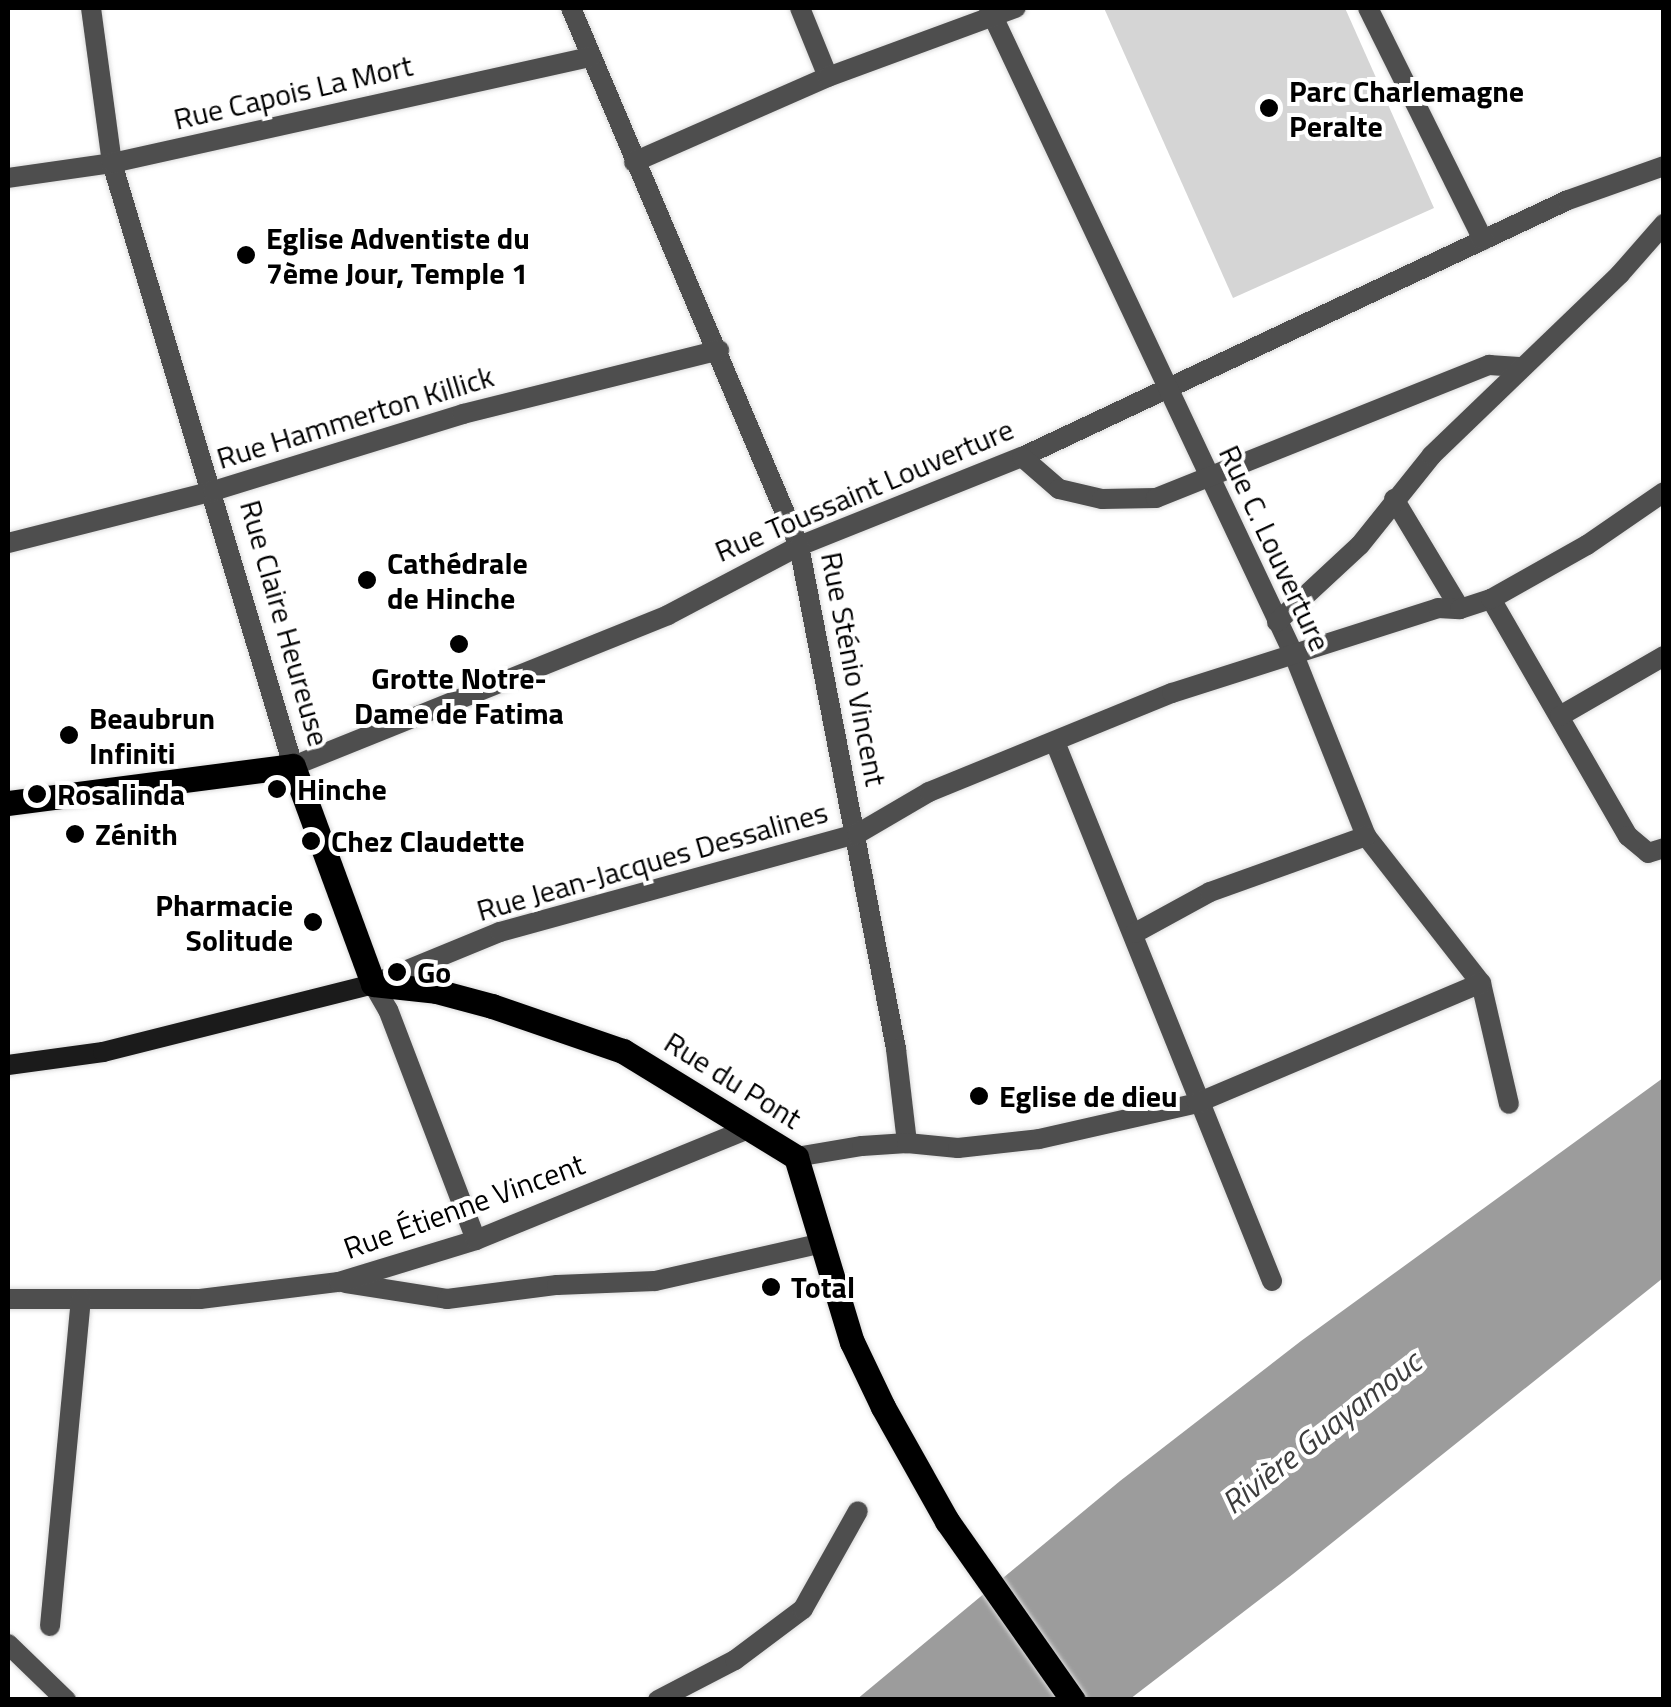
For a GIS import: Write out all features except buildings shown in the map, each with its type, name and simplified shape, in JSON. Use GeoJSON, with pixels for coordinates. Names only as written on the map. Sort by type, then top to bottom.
{"type":"FeatureCollection","features":[{"type":"Feature","properties":{"kind":"main road","name":"Rue Toussaint Louverture"},"geometry":{"type":"LineString","coordinates":[[8,804],[293,766]]}},
{"type":"Feature","properties":{"kind":"main road","name":"Rue Claire Heureuse"},"geometry":{"type":"LineString","coordinates":[[293,766],[373,984]]}},
{"type":"Feature","properties":{"kind":"main road","name":"Rue Jean-Jacques Dessalines"},"geometry":{"type":"LineString","coordinates":[[8,1065],[104,1052],[373,984]]}},
{"type":"Feature","properties":{"kind":"main road","name":"Rue du Pont"},"geometry":{"type":"LineString","coordinates":[[373,984],[436,991],[492,1006],[623,1051],[796,1157],[852,1342],[947,1520],[1073,1700]]}},
{"type":"Feature","properties":{"kind":"street","name":"Rue Claire Heureuse"},"geometry":{"type":"LineString","coordinates":[[91,8],[112,164],[293,766]]}},
{"type":"Feature","properties":{"kind":"street","name":"Rue Sténio Vincent"},"geometry":{"type":"LineString","coordinates":[[571,8],[799,546],[896,1049],[907,1143]]}},
{"type":"Feature","properties":{"kind":"street"},"geometry":{"type":"LineString","coordinates":[[800,8],[828,77]]}},
{"type":"Feature","properties":{"kind":"street"},"geometry":{"type":"LineString","coordinates":[[634,162],[828,77],[991,12],[1016,8]]}},
{"type":"Feature","properties":{"kind":"street"},"geometry":{"type":"LineString","coordinates":[[1368,8],[1482,240]]}},
{"type":"Feature","properties":{"kind":"street","name":"Rue C. Louverture"},"geometry":{"type":"LineString","coordinates":[[991,12],[1294,655],[1366,836],[1481,983],[1510,1104]]}},
{"type":"Feature","properties":{"kind":"street","name":"Rue Capois La Mort"},"geometry":{"type":"LineString","coordinates":[[8,178],[112,164],[591,57]]}},
{"type":"Feature","properties":{"kind":"street","name":"Rue Toussaint Louverture"},"geometry":{"type":"LineString","coordinates":[[293,766],[668,615],[799,546],[1022,457],[1482,240],[1584,194],[1664,166]]}},
{"type":"Feature","properties":{"kind":"street"},"geometry":{"type":"LineString","coordinates":[[1277,622],[1360,545],[1394,499],[1518,367],[1620,274],[1664,224]]}},
{"type":"Feature","properties":{"kind":"street","name":"Rue Hammerton Killick"},"geometry":{"type":"LineString","coordinates":[[8,543],[212,491],[463,414],[719,350]]}},
{"type":"Feature","properties":{"kind":"street"},"geometry":{"type":"LineString","coordinates":[[1022,457],[1058,489],[1102,500],[1156,498],[1211,480],[1489,365],[1518,367]]}},
{"type":"Feature","properties":{"kind":"street","name":"Rue Jean-Jacques Dessalines"},"geometry":{"type":"LineString","coordinates":[[373,984],[500,932],[857,834],[929,792],[1172,694],[1438,608],[1460,609],[1491,599],[1586,544],[1664,492]]}},
{"type":"Feature","properties":{"kind":"street"},"geometry":{"type":"LineString","coordinates":[[1394,499],[1460,609]]}},
{"type":"Feature","properties":{"kind":"street"},"geometry":{"type":"LineString","coordinates":[[1491,599],[1638,848],[1648,853],[1664,848]]}},
{"type":"Feature","properties":{"kind":"street"},"geometry":{"type":"LineString","coordinates":[[1560,716],[1664,656]]}},
{"type":"Feature","properties":{"kind":"street"},"geometry":{"type":"LineString","coordinates":[[1055,742],[1136,933],[1198,1103],[1272,1282]]}},
{"type":"Feature","properties":{"kind":"street"},"geometry":{"type":"LineString","coordinates":[[1136,933],[1210,892],[1366,836]]}},
{"type":"Feature","properties":{"kind":"street"},"geometry":{"type":"LineString","coordinates":[[796,1157],[907,1143],[958,1148],[1039,1139],[1198,1103],[1481,983]]}},
{"type":"Feature","properties":{"kind":"street","name":"Rue Claire Heureuse"},"geometry":{"type":"LineString","coordinates":[[373,984],[388,1010],[476,1240]]}},
{"type":"Feature","properties":{"kind":"street","name":"Rue Étienne Vincent"},"geometry":{"type":"LineString","coordinates":[[8,1299],[200,1299],[339,1282],[476,1240],[750,1128]]}},
{"type":"Feature","properties":{"kind":"street"},"geometry":{"type":"LineString","coordinates":[[339,1282],[447,1299],[556,1285],[655,1281],[822,1243]]}},
{"type":"Feature","properties":{"kind":"street"},"geometry":{"type":"LineString","coordinates":[[50,1626],[80,1300]]}},
{"type":"Feature","properties":{"kind":"street"},"geometry":{"type":"LineString","coordinates":[[658,1700],[735,1660],[803,1610],[858,1511]]}},
{"type":"Feature","properties":{"kind":"street"},"geometry":{"type":"LineString","coordinates":[[8,1644],[66,1700]]}},
{"type":"Feature","properties":{"kind":"shaded area","name":"Parc Charlemagne Peralte"},"geometry":{"type":"Polygon","coordinates":[[[1104,8],[1345,8],[1434,208],[1233,298],[1104,8]]]}},
{"type":"Feature","properties":{"kind":"water","name":"Rivière Guayamouc"},"geometry":{"type":"Polygon","coordinates":[[[1663,1078],[1663,1278],[1293,1574],[1130,1699],[856,1700],[1120,1481],[1301,1341],[1663,1078]]]}},
{"type":"Feature","properties":{"kind":"place","name":"Parc Charlemagne Peralte"},"geometry":{"type":"Point","coordinates":[1269,108]}},
{"type":"Feature","properties":{"kind":"place","name":"Eglise Adventiste du 7ème Jour, Temple 1"},"geometry":{"type":"Point","coordinates":[246,255]}},
{"type":"Feature","properties":{"kind":"place","name":"Cathédrale de Hinche"},"geometry":{"type":"Point","coordinates":[367,580]}},
{"type":"Feature","properties":{"kind":"place","name":"Grotte Notre- Dame de Fatima"},"geometry":{"type":"Point","coordinates":[459,644]}},
{"type":"Feature","properties":{"kind":"place","name":"Beaubrun Infiniti"},"geometry":{"type":"Point","coordinates":[69,735]}},
{"type":"Feature","properties":{"kind":"place","name":"Hinche"},"geometry":{"type":"Point","coordinates":[277,789]}},
{"type":"Feature","properties":{"kind":"place","name":"Rosalinda"},"geometry":{"type":"Point","coordinates":[37,794]}},
{"type":"Feature","properties":{"kind":"place","name":"Zénith"},"geometry":{"type":"Point","coordinates":[75,834]}},
{"type":"Feature","properties":{"kind":"place","name":"Chez Claudette"},"geometry":{"type":"Point","coordinates":[311,841]}},
{"type":"Feature","properties":{"kind":"place","name":"Pharmacie Solitude"},"geometry":{"type":"Point","coordinates":[313,922]}},
{"type":"Feature","properties":{"kind":"place","name":"Go"},"geometry":{"type":"Point","coordinates":[397,972]}},
{"type":"Feature","properties":{"kind":"place","name":"Eglise de dieu"},"geometry":{"type":"Point","coordinates":[979,1096]}},
{"type":"Feature","properties":{"kind":"place","name":"Total"},"geometry":{"type":"Point","coordinates":[771,1287]}}]}
